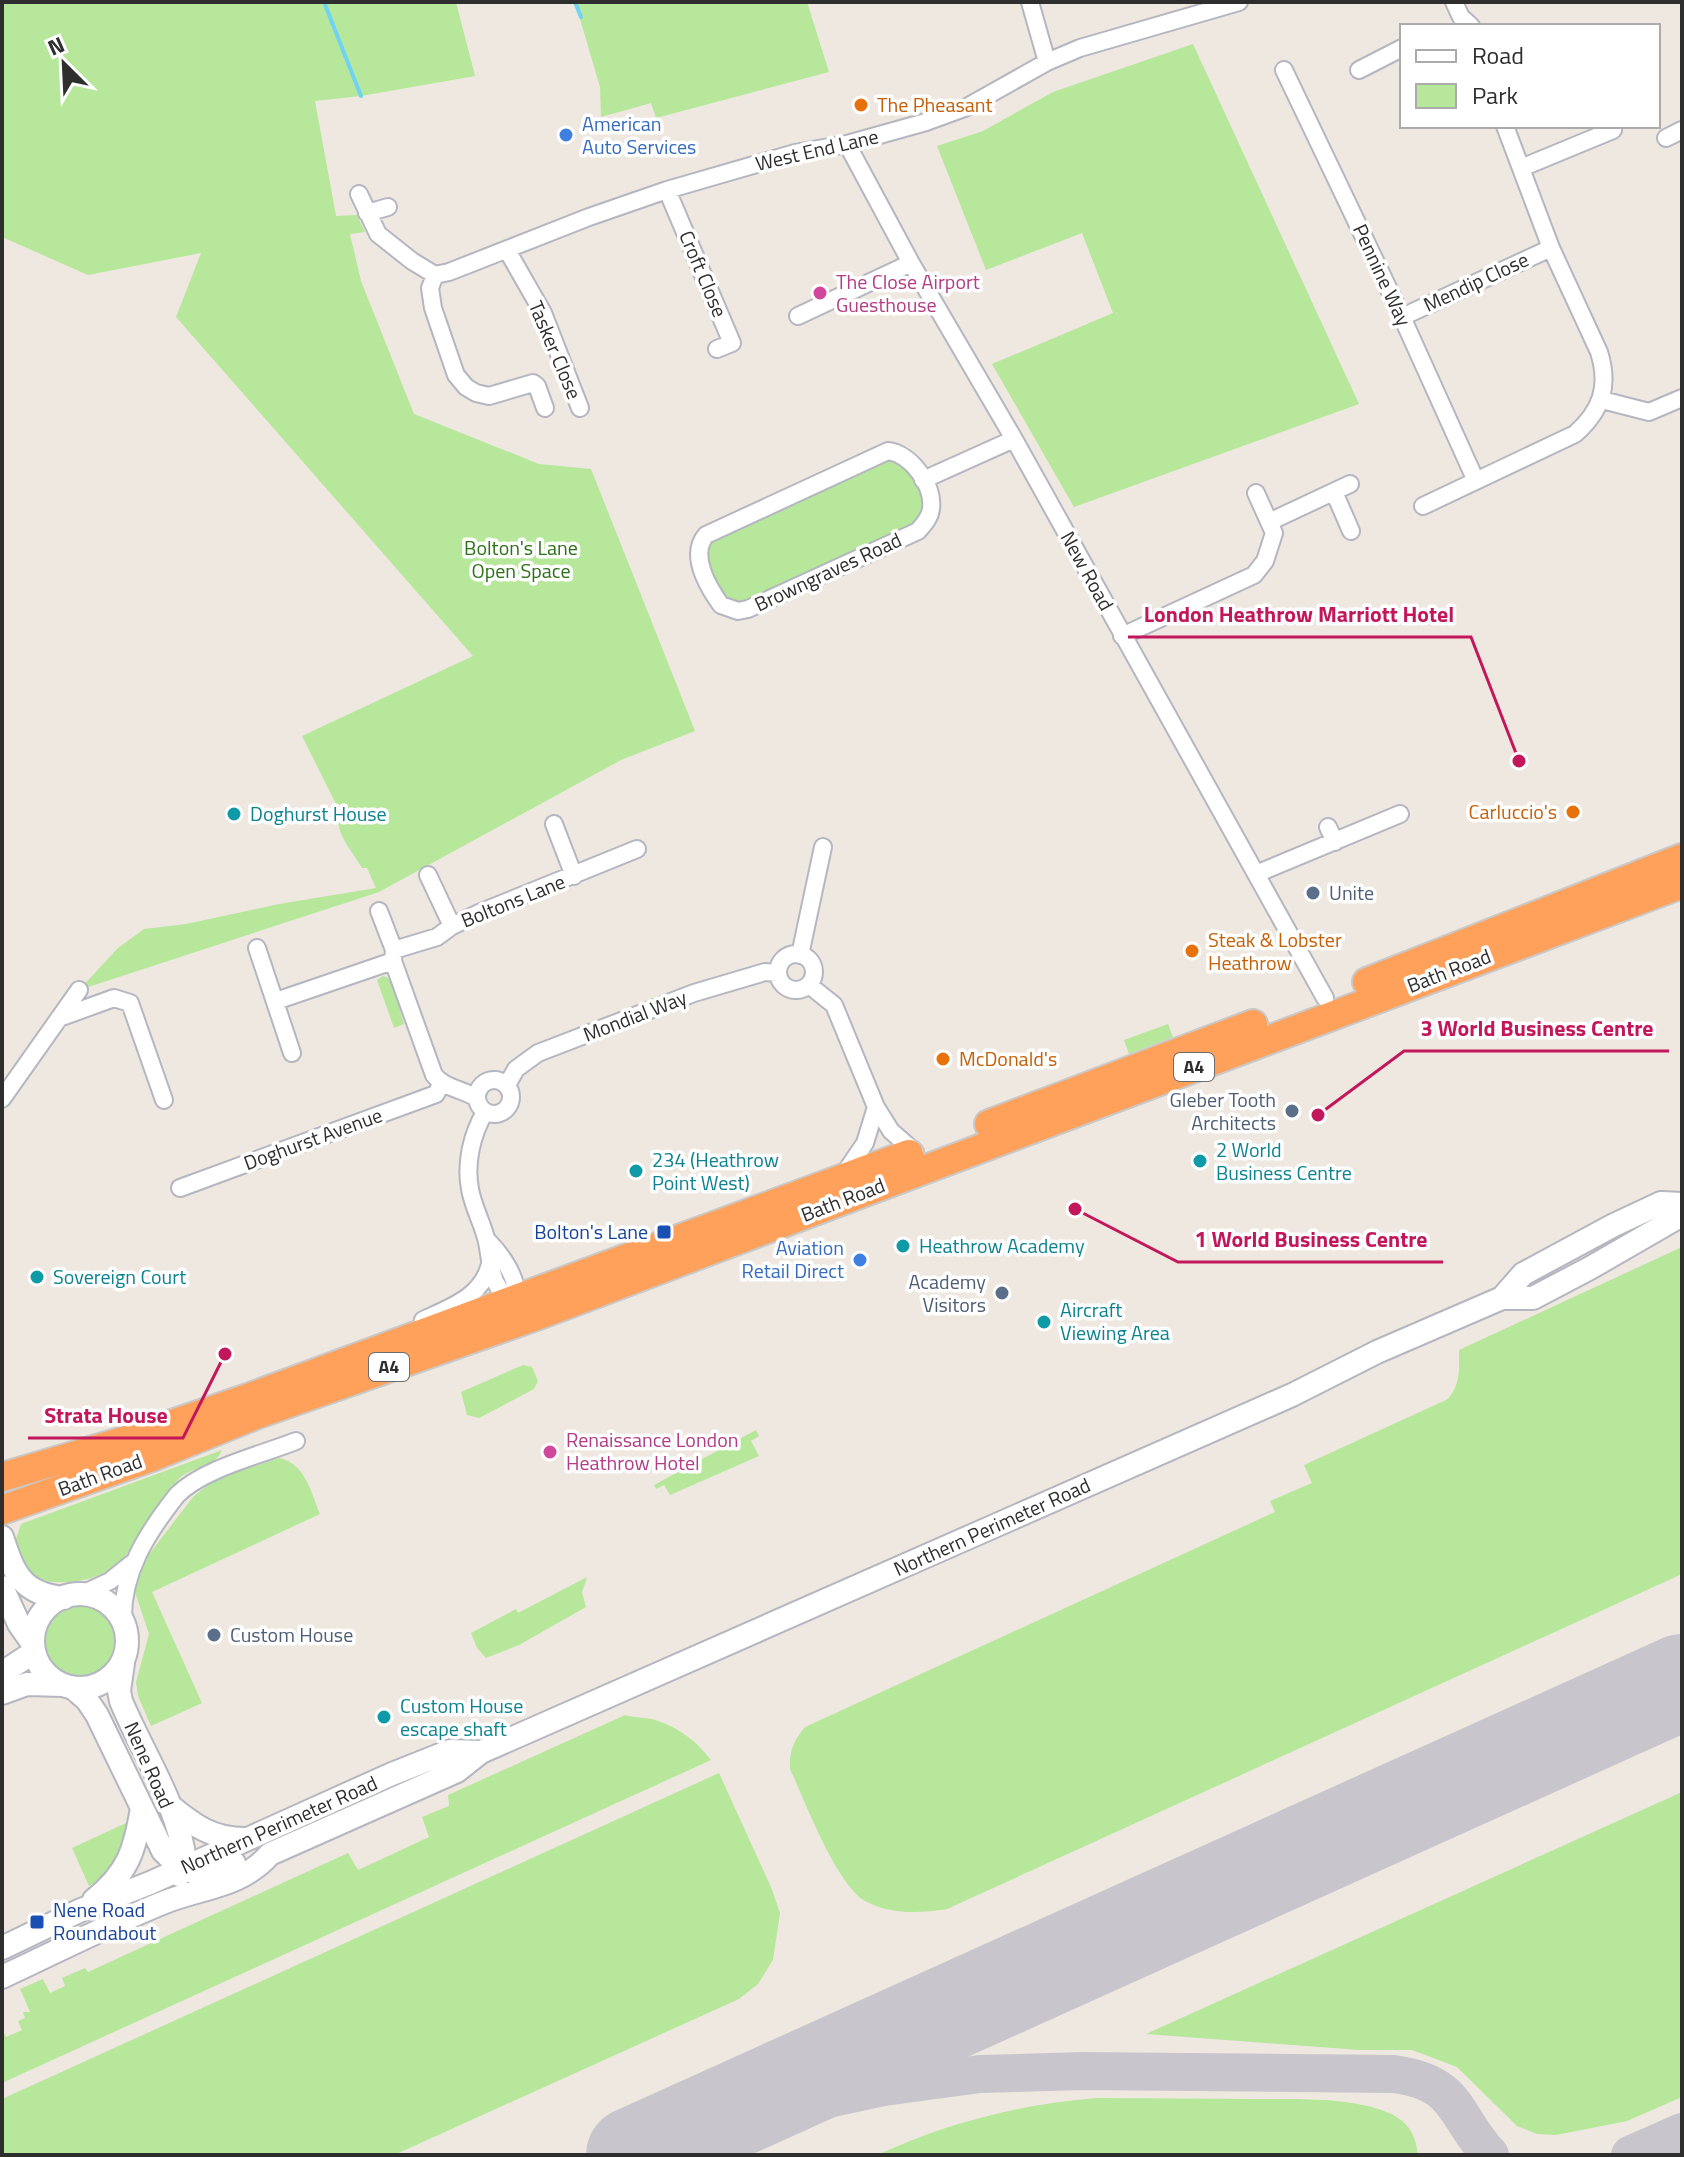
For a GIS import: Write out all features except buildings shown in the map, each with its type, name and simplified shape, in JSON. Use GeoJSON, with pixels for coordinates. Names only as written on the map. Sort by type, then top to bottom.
{"type":"FeatureCollection","features":[{"type":"Feature","properties":{"kind":"highway","name":"Bath Road"},"geometry":{"type":"LineString","coordinates":[[2,1510],[152,1457],[839,1180],[1325,998],[1682,858]]}},
{"type":"Feature","properties":{"kind":"highway","name":"Bath Road"},"geometry":{"type":"LineString","coordinates":[[2,1477],[120,1442],[373,1350],[518,1310],[1682,884]]}},
{"type":"Feature","properties":{"kind":"street"},"geometry":{"type":"LineString","coordinates":[[1030,2],[1047,62]]}},
{"type":"Feature","properties":{"kind":"street","name":"West End Lane"},"geometry":{"type":"LineString","coordinates":[[435,275],[667,190],[795,153],[847,144],[926,122],[967,107],[1047,62],[1114,37],[1239,2]]}},
{"type":"Feature","properties":{"kind":"street"},"geometry":{"type":"LineString","coordinates":[[1359,70],[1400,49]]}},
{"type":"Feature","properties":{"kind":"street","name":"Pennine Way"},"geometry":{"type":"LineString","coordinates":[[1284,70],[1476,481]]}},
{"type":"Feature","properties":{"kind":"street"},"geometry":{"type":"LineString","coordinates":[[1423,506],[1575,434],[1592,419],[1605,387],[1599,352],[1551,248],[1506,128]]}},
{"type":"Feature","properties":{"kind":"street"},"geometry":{"type":"LineString","coordinates":[[1521,168],[1613,130]]}},
{"type":"Feature","properties":{"kind":"street"},"geometry":{"type":"LineString","coordinates":[[1666,138],[1682,130]]}},
{"type":"Feature","properties":{"kind":"street","name":"New Road"},"geometry":{"type":"LineString","coordinates":[[847,144],[1325,998]]}},
{"type":"Feature","properties":{"kind":"street","name":"Croft Close"},"geometry":{"type":"LineString","coordinates":[[667,190],[732,343],[717,349]]}},
{"type":"Feature","properties":{"kind":"street"},"geometry":{"type":"LineString","coordinates":[[359,194],[378,234],[435,275],[430,297],[456,375],[466,387],[484,395],[533,383],[545,408]]}},
{"type":"Feature","properties":{"kind":"street"},"geometry":{"type":"LineString","coordinates":[[367,213],[388,207]]}},
{"type":"Feature","properties":{"kind":"street","name":"Mendip Close"},"geometry":{"type":"LineString","coordinates":[[1402,317],[1551,248]]}},
{"type":"Feature","properties":{"kind":"street","name":"Tasker Close"},"geometry":{"type":"LineString","coordinates":[[507,250],[547,322],[580,408]]}},
{"type":"Feature","properties":{"kind":"street"},"geometry":{"type":"LineString","coordinates":[[798,316],[911,263]]}},
{"type":"Feature","properties":{"kind":"street"},"geometry":{"type":"LineString","coordinates":[[1602,400],[1649,412],[1682,398]]}},
{"type":"Feature","properties":{"kind":"street"},"geometry":{"type":"LineString","coordinates":[[923,480],[1014,439]]}},
{"type":"Feature","properties":{"kind":"street","name":"Browngraves Road"},"geometry":{"type":"LineString","coordinates":[[883,452],[900,453],[907,457],[923,480],[932,505],[928,518],[918,531],[748,609],[738,611],[725,608],[714,595],[698,553],[699,545],[708,534],[883,452]]}},
{"type":"Feature","properties":{"kind":"street"},"geometry":{"type":"LineString","coordinates":[[1269,522],[1350,484]]}},
{"type":"Feature","properties":{"kind":"street"},"geometry":{"type":"LineString","coordinates":[[1334,492],[1351,531]]}},
{"type":"Feature","properties":{"kind":"street"},"geometry":{"type":"LineString","coordinates":[[1122,636],[1254,575],[1265,561],[1274,533],[1256,493]]}},
{"type":"Feature","properties":{"kind":"street"},"geometry":{"type":"LineString","coordinates":[[1256,874],[1332,834],[1400,814]]}},
{"type":"Feature","properties":{"kind":"street","name":"Boltons Lane"},"geometry":{"type":"LineString","coordinates":[[554,824],[574,876]]}},
{"type":"Feature","properties":{"kind":"street"},"geometry":{"type":"LineString","coordinates":[[800,955],[823,847]]}},
{"type":"Feature","properties":{"kind":"street","name":"Boltons Lane"},"geometry":{"type":"LineString","coordinates":[[276,1001],[394,956],[437,937],[452,926],[637,849]]}},
{"type":"Feature","properties":{"kind":"street","name":"Boltons Lane"},"geometry":{"type":"LineString","coordinates":[[428,875],[452,926]]}},
{"type":"Feature","properties":{"kind":"street"},"geometry":{"type":"LineString","coordinates":[[379,911],[434,1075],[441,1084],[462,1089],[481,1105],[496,1114],[507,1109],[512,1099],[507,1085],[498,1080],[488,1081],[479,1088],[481,1105],[470,1147],[469,1186],[487,1240],[496,1287],[518,1310]]}},
{"type":"Feature","properties":{"kind":"street"},"geometry":{"type":"LineString","coordinates":[[257,948],[292,1053]]}},
{"type":"Feature","properties":{"kind":"street"},"geometry":{"type":"LineString","coordinates":[[800,955],[813,965],[814,976],[809,985],[798,990],[782,984],[778,973],[784,958],[800,955]]}},
{"type":"Feature","properties":{"kind":"street","name":"Mondial Way"},"geometry":{"type":"LineString","coordinates":[[507,1085],[516,1069],[538,1053],[694,993],[765,972],[778,973]]}},
{"type":"Feature","properties":{"kind":"street"},"geometry":{"type":"LineString","coordinates":[[809,985],[834,1005],[876,1107],[891,1131],[915,1152]]}},
{"type":"Feature","properties":{"kind":"street"},"geometry":{"type":"LineString","coordinates":[[2,1099],[79,990]]}},
{"type":"Feature","properties":{"kind":"street"},"geometry":{"type":"LineString","coordinates":[[59,1018],[114,998],[130,1003],[164,1100]]}},
{"type":"Feature","properties":{"kind":"street","name":"Doghurst Avenue"},"geometry":{"type":"LineString","coordinates":[[180,1188],[436,1094],[441,1084]]}},
{"type":"Feature","properties":{"kind":"street"},"geometry":{"type":"LineString","coordinates":[[839,1180],[868,1137],[876,1107]]}},
{"type":"Feature","properties":{"kind":"street","name":"Northern Perimeter Road"},"geometry":{"type":"LineString","coordinates":[[1502,1298],[1523,1274],[1621,1221],[1661,1203],[1682,1204]]}},
{"type":"Feature","properties":{"kind":"street","name":"Northern Perimeter Road"},"geometry":{"type":"LineString","coordinates":[[2,1977],[167,1901],[243,1876],[256,1870],[270,1854],[457,1771],[481,1752],[1277,1402],[1377,1352],[1502,1298],[1533,1298],[1682,1215]]}},
{"type":"Feature","properties":{"kind":"street"},"geometry":{"type":"LineString","coordinates":[[487,1240],[496,1249],[512,1277],[518,1310]]}},
{"type":"Feature","properties":{"kind":"street","name":"Bath Road"},"geometry":{"type":"LineString","coordinates":[[373,1350],[471,1295],[487,1276],[490,1264]]}},
{"type":"Feature","properties":{"kind":"street"},"geometry":{"type":"LineString","coordinates":[[2,1693],[27,1684],[96,1685],[112,1676],[123,1662],[128,1643],[123,1623],[124,1591],[133,1563],[168,1507],[186,1487],[203,1477],[296,1441]]}},
{"type":"Feature","properties":{"kind":"street"},"geometry":{"type":"LineString","coordinates":[[2,1537],[16,1573],[25,1585],[51,1596],[107,1602],[123,1623]]}},
{"type":"Feature","properties":{"kind":"street"},"geometry":{"type":"LineString","coordinates":[[2,1673],[33,1648],[34,1628],[43,1612],[110,1581],[133,1563]]}},
{"type":"Feature","properties":{"kind":"street"},"geometry":{"type":"LineString","coordinates":[[2,1587],[43,1669],[68,1686]]}},
{"type":"Feature","properties":{"kind":"street","name":"Nene Road"},"geometry":{"type":"LineString","coordinates":[[123,1662],[119,1691],[121,1701],[182,1843],[182,1868]]}},
{"type":"Feature","properties":{"kind":"street","name":"Nene Road"},"geometry":{"type":"LineString","coordinates":[[68,1686],[87,1700],[97,1715],[163,1851],[182,1868]]}},
{"type":"Feature","properties":{"kind":"street","name":"Northern Perimeter Road"},"geometry":{"type":"LineString","coordinates":[[81,1910],[450,1751],[481,1752]]}},
{"type":"Feature","properties":{"kind":"street"},"geometry":{"type":"LineString","coordinates":[[168,1805],[202,1830],[227,1839],[246,1839]]}},
{"type":"Feature","properties":{"kind":"street","name":"Nene Road"},"geometry":{"type":"LineString","coordinates":[[81,1910],[111,1886],[127,1866],[142,1808]]}},
{"type":"Feature","properties":{"kind":"street"},"geometry":{"type":"LineString","coordinates":[[167,1901],[182,1868],[204,1874],[248,1857],[270,1854]]}},
{"type":"Feature","properties":{"kind":"street"},"geometry":{"type":"LineString","coordinates":[[2,1948],[81,1910]]}},
{"type":"Feature","properties":{"kind":"green space","name":"Bolton's Lane Open Space"},"geometry":{"type":"Polygon","coordinates":[[[2,2],[456,2],[475,76],[315,101],[336,216],[357,215],[365,232],[350,234],[361,281],[414,414],[539,464],[591,469],[695,731],[621,760],[379,892],[79,990],[118,948],[144,929],[376,888],[367,868],[362,868],[344,840],[339,826],[339,810],[302,736],[473,656],[176,317],[201,253],[88,275],[2,237],[2,2]]]}},
{"type":"Feature","properties":{"kind":"green space"},"geometry":{"type":"Polygon","coordinates":[[[575,2],[807,2],[829,72],[656,118],[651,103],[601,117],[600,87],[575,2]]]}},
{"type":"Feature","properties":{"kind":"green space"},"geometry":{"type":"Polygon","coordinates":[[[1193,44],[1359,404],[1074,507],[992,364],[1113,313],[1082,233],[986,270],[937,146],[983,131],[1053,92],[1193,44]]]}},
{"type":"Feature","properties":{"kind":"green space"},"geometry":{"type":"Polygon","coordinates":[[[892,457],[909,471],[920,487],[923,506],[915,526],[741,605],[724,601],[705,566],[709,540],[892,457]]]}},
{"type":"Feature","properties":{"kind":"green space"},"geometry":{"type":"Polygon","coordinates":[[[383,976],[391,979],[404,1024],[394,1028],[377,980],[383,976]]]}},
{"type":"Feature","properties":{"kind":"green space"},"geometry":{"type":"Polygon","coordinates":[[[1168,1024],[1173,1037],[1129,1054],[1124,1040],[1168,1024]]]}},
{"type":"Feature","properties":{"kind":"green space"},"geometry":{"type":"Polygon","coordinates":[[[1682,1247],[1682,1574],[947,1909],[917,1912],[887,1909],[867,1902],[844,1879],[823,1842],[790,1769],[793,1746],[805,1727],[1275,1512],[1270,1501],[1312,1483],[1304,1465],[1448,1399],[1457,1382],[1459,1350],[1682,1247]]]}},
{"type":"Feature","properties":{"kind":"green space"},"geometry":{"type":"Polygon","coordinates":[[[523,1365],[532,1367],[538,1381],[534,1389],[479,1418],[467,1415],[461,1392],[523,1365]]]}},
{"type":"Feature","properties":{"kind":"green space"},"geometry":{"type":"Polygon","coordinates":[[[756,1430],[759,1436],[751,1441],[759,1456],[670,1495],[664,1485],[656,1489],[654,1485],[756,1430]]]}},
{"type":"Feature","properties":{"kind":"green space"},"geometry":{"type":"Polygon","coordinates":[[[222,1450],[210,1464],[179,1478],[132,1548],[109,1570],[76,1581],[53,1582],[38,1578],[27,1568],[16,1539],[21,1524],[222,1450]]]}},
{"type":"Feature","properties":{"kind":"green space"},"geometry":{"type":"Polygon","coordinates":[[[279,1458],[301,1472],[320,1514],[152,1592],[202,1703],[151,1726],[138,1696],[136,1682],[149,1634],[133,1586],[133,1575],[193,1497],[214,1480],[279,1458]]]}},
{"type":"Feature","properties":{"kind":"green space"},"geometry":{"type":"Polygon","coordinates":[[[587,1577],[582,1592],[586,1607],[519,1645],[486,1658],[477,1648],[471,1633],[516,1609],[518,1613],[587,1577]]]}},
{"type":"Feature","properties":{"kind":"green space"},"geometry":{"type":"Polygon","coordinates":[[[72,1604],[86,1604],[100,1610],[110,1620],[116,1641],[114,1655],[100,1672],[86,1678],[72,1678],[58,1672],[48,1662],[42,1648],[42,1634],[48,1620],[58,1610],[72,1604]]]}},
{"type":"Feature","properties":{"kind":"green space"},"geometry":{"type":"Polygon","coordinates":[[[625,1715],[654,1720],[674,1728],[694,1742],[711,1760],[2,2083],[2,2029],[6,2037],[22,2030],[18,2021],[25,2018],[23,2012],[30,2012],[20,1989],[43,1979],[50,1993],[65,1986],[62,1978],[85,1968],[88,1972],[348,1853],[358,1870],[429,1837],[422,1817],[449,1806],[448,1795],[625,1715]]]}},
{"type":"Feature","properties":{"kind":"green space"},"geometry":{"type":"Polygon","coordinates":[[[719,1773],[780,1913],[773,1960],[758,1984],[739,1999],[394,2155],[2,2155],[2,2099],[719,1773]]]}},
{"type":"Feature","properties":{"kind":"green space"},"geometry":{"type":"Polygon","coordinates":[[[1682,1792],[1682,2097],[1627,2121],[1556,2135],[1537,2134],[1517,2126],[1457,2067],[1412,2050],[1359,2050],[1146,2034],[1682,1792]]]}},
{"type":"Feature","properties":{"kind":"green space"},"geometry":{"type":"Polygon","coordinates":[[[126,1823],[116,1859],[89,1886],[72,1848],[126,1823]]]}},
{"type":"Feature","properties":{"kind":"green space"},"geometry":{"type":"Polygon","coordinates":[[[1097,2098],[1306,2099],[1359,2104],[1401,2120],[1413,2135],[1418,2155],[877,2155],[930,2133],[984,2117],[1040,2105],[1097,2098]]]}},
{"type":"Feature","properties":{"kind":"waterway"},"geometry":{"type":"LineString","coordinates":[[324,2],[361,96]]}},
{"type":"Feature","properties":{"kind":"waterway"},"geometry":{"type":"LineString","coordinates":[[575,2],[581,17]]}},
{"type":"Feature","properties":{"kind":"taxiway"},"geometry":{"type":"LineString","coordinates":[[693,2128],[884,2087],[980,2074],[1083,2071],[1394,2074],[1416,2078],[1444,2093],[1490,2155]]}},
{"type":"Feature","properties":{"kind":"taxiway"},"geometry":{"type":"LineString","coordinates":[[1630,2155],[1682,2132]]}},
{"type":"Feature","properties":{"kind":"runway"},"geometry":{"type":"LineString","coordinates":[[634,2155],[1682,1682]]}},
{"type":"Feature","properties":{"kind":"place","name":"The Pheasant"},"geometry":{"type":"Point","coordinates":[861,105]}},
{"type":"Feature","properties":{"kind":"place","name":"American Auto Services"},"geometry":{"type":"Point","coordinates":[566,135]}},
{"type":"Feature","properties":{"kind":"place","name":"The Close Airport Guesthouse"},"geometry":{"type":"Point","coordinates":[820,293]}},
{"type":"Feature","properties":{"kind":"place","name":"London Heathrow Marriott Hotel"},"geometry":{"type":"Point","coordinates":[1519,761]}},
{"type":"Feature","properties":{"kind":"place","name":"Carluccio's"},"geometry":{"type":"Point","coordinates":[1573,812]}},
{"type":"Feature","properties":{"kind":"place","name":"Doghurst House"},"geometry":{"type":"Point","coordinates":[234,814]}},
{"type":"Feature","properties":{"kind":"place","name":"Unite"},"geometry":{"type":"Point","coordinates":[1313,893]}},
{"type":"Feature","properties":{"kind":"place","name":"Steak & Lobster Heathrow"},"geometry":{"type":"Point","coordinates":[1192,951]}},
{"type":"Feature","properties":{"kind":"place","name":"McDonald's"},"geometry":{"type":"Point","coordinates":[943,1059]}},
{"type":"Feature","properties":{"kind":"place","name":"Gleber Tooth Architects"},"geometry":{"type":"Point","coordinates":[1292,1111]}},
{"type":"Feature","properties":{"kind":"place","name":"3 World Business Centre"},"geometry":{"type":"Point","coordinates":[1318,1115]}},
{"type":"Feature","properties":{"kind":"place","name":"2 World Business Centre"},"geometry":{"type":"Point","coordinates":[1200,1161]}},
{"type":"Feature","properties":{"kind":"place","name":"234 (Heathrow Point West)"},"geometry":{"type":"Point","coordinates":[636,1171]}},
{"type":"Feature","properties":{"kind":"place","name":"1 World Business Centre"},"geometry":{"type":"Point","coordinates":[1075,1209]}},
{"type":"Feature","properties":{"kind":"place","name":"Bolton's Lane"},"geometry":{"type":"Point","coordinates":[664,1232]}},
{"type":"Feature","properties":{"kind":"place","name":"Heathrow Academy"},"geometry":{"type":"Point","coordinates":[903,1246]}},
{"type":"Feature","properties":{"kind":"place","name":"Aviation Retail Direct"},"geometry":{"type":"Point","coordinates":[860,1260]}},
{"type":"Feature","properties":{"kind":"place","name":"Sovereign Court"},"geometry":{"type":"Point","coordinates":[37,1277]}},
{"type":"Feature","properties":{"kind":"place","name":"Academy Visitors"},"geometry":{"type":"Point","coordinates":[1002,1293]}},
{"type":"Feature","properties":{"kind":"place","name":"Aircraft Viewing Area"},"geometry":{"type":"Point","coordinates":[1044,1322]}},
{"type":"Feature","properties":{"kind":"place","name":"Strata House"},"geometry":{"type":"Point","coordinates":[225,1354]}},
{"type":"Feature","properties":{"kind":"place","name":"Renaissance London Heathrow Hotel"},"geometry":{"type":"Point","coordinates":[550,1452]}},
{"type":"Feature","properties":{"kind":"place","name":"Custom House"},"geometry":{"type":"Point","coordinates":[214,1635]}},
{"type":"Feature","properties":{"kind":"place","name":"Custom House escape shaft"},"geometry":{"type":"Point","coordinates":[384,1717]}},
{"type":"Feature","properties":{"kind":"place","name":"Nene Road Roundabout"},"geometry":{"type":"Point","coordinates":[37,1922]}}]}
